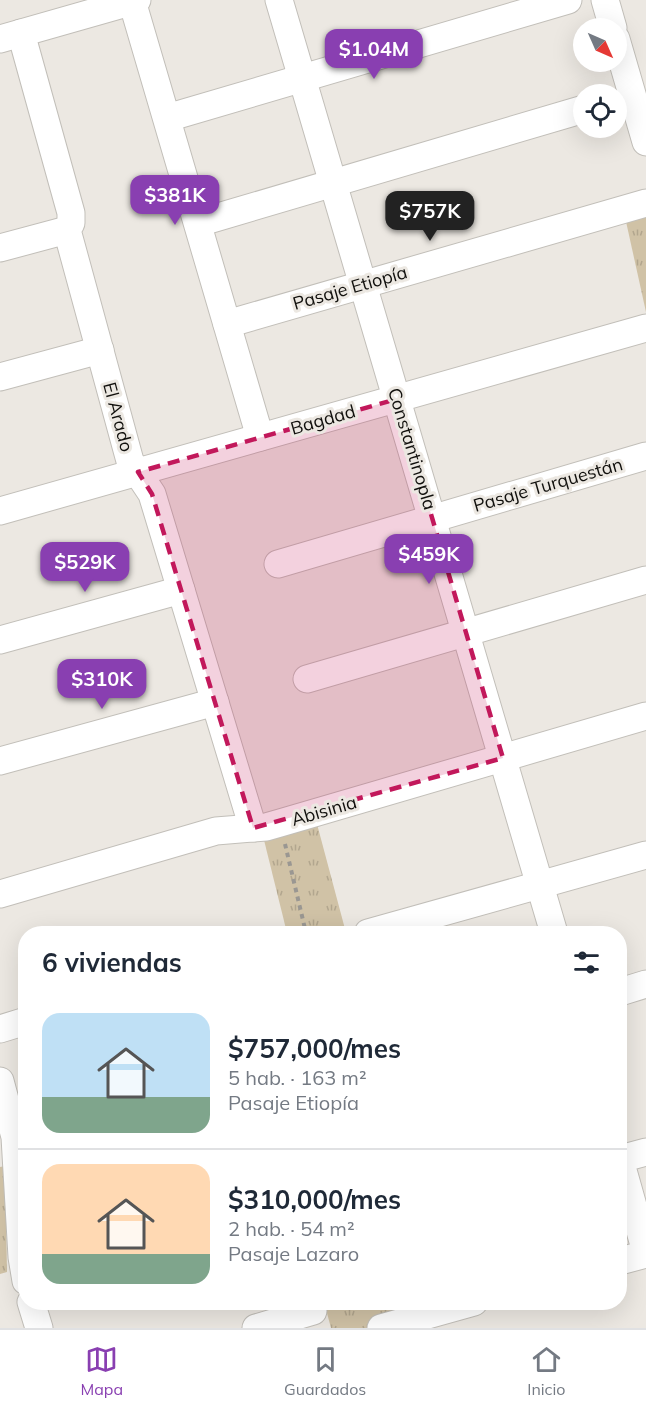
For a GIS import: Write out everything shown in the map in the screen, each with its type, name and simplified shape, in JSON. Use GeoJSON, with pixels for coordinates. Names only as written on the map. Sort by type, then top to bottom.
{"type":"FeatureCollection","features":[{"type":"Feature","properties":{"kind":"street","name":"Constantinopla"},"geometry":{"type":"LineString","coordinates":[[279,0],[552,926]]}},
{"type":"Feature","properties":{"kind":"street"},"geometry":{"type":"LineString","coordinates":[[167,118],[568,0]]}},
{"type":"Feature","properties":{"kind":"street"},"geometry":{"type":"LineString","coordinates":[[605,0],[611,18]]}},
{"type":"Feature","properties":{"kind":"street"},"geometry":{"type":"LineString","coordinates":[[11,36],[62,10],[135,1],[260,437]]}},
{"type":"Feature","properties":{"kind":"street","name":"El Arado"},"geometry":{"type":"LineString","coordinates":[[11,36],[71,213],[71,223],[67,230],[130,461],[152,494],[253,828]]}},
{"type":"Feature","properties":{"kind":"street"},"geometry":{"type":"LineString","coordinates":[[627,103],[646,142]]}},
{"type":"Feature","properties":{"kind":"street"},"geometry":{"type":"LineString","coordinates":[[198,223],[573,112]]}},
{"type":"Feature","properties":{"kind":"street","name":"Pasaje Etiopía"},"geometry":{"type":"LineString","coordinates":[[227,324],[646,203]]}},
{"type":"Feature","properties":{"kind":"street"},"geometry":{"type":"LineString","coordinates":[[0,248],[67,230]]}},
{"type":"Feature","properties":{"kind":"street","name":"Bagdad"},"geometry":{"type":"LineString","coordinates":[[0,512],[646,328]]}},
{"type":"Feature","properties":{"kind":"street"},"geometry":{"type":"LineString","coordinates":[[0,377],[100,350]]}},
{"type":"Feature","properties":{"kind":"street","name":"Pasaje Turquestán"},"geometry":{"type":"LineString","coordinates":[[278,564],[646,456]]}},
{"type":"Feature","properties":{"kind":"street"},"geometry":{"type":"LineString","coordinates":[[307,679],[646,580]]}},
{"type":"Feature","properties":{"kind":"street"},"geometry":{"type":"LineString","coordinates":[[0,640],[181,590]]}},
{"type":"Feature","properties":{"kind":"street"},"geometry":{"type":"LineString","coordinates":[[0,761],[215,702]]}},
{"type":"Feature","properties":{"kind":"street","name":"Abisinia"},"geometry":{"type":"LineString","coordinates":[[0,894],[198,835],[280,823],[646,716]]}},
{"type":"Feature","properties":{"kind":"street"},"geometry":{"type":"LineString","coordinates":[[394,926],[646,855]]}},
{"type":"Feature","properties":{"kind":"street"},"geometry":{"type":"LineString","coordinates":[[627,990],[646,984]]}},
{"type":"Feature","properties":{"kind":"street"},"geometry":{"type":"LineString","coordinates":[[0,1029],[18,1023]]}},
{"type":"Feature","properties":{"kind":"street"},"geometry":{"type":"LineString","coordinates":[[0,1081],[13,1125],[18,1251]]}},
{"type":"Feature","properties":{"kind":"street"},"geometry":{"type":"LineString","coordinates":[[627,1158],[646,1152]]}},
{"type":"Feature","properties":{"kind":"street"},"geometry":{"type":"LineString","coordinates":[[627,1185],[646,1253],[627,1260]]}},
{"type":"Feature","properties":{"kind":"street"},"geometry":{"type":"LineString","coordinates":[[33,1310],[39,1328]]}},
{"type":"Feature","properties":{"kind":"street"},"geometry":{"type":"LineString","coordinates":[[381,1328],[445,1310]]}},
{"type":"Feature","properties":{"kind":"street"},"geometry":{"type":"LineString","coordinates":[[256,1328],[314,1314]]}},
{"type":"Feature","properties":{"kind":"path"},"geometry":{"type":"LineString","coordinates":[[280,823],[304,926]]}},
{"type":"Feature","properties":{"kind":"highlighted area"},"geometry":{"type":"Polygon","coordinates":[[[397,399],[503,758],[253,828],[152,494],[138,472],[397,399]]]}},
{"type":"Feature","properties":{"kind":"green space"},"geometry":{"type":"Polygon","coordinates":[[[646,209],[646,312],[625,217],[646,209]]]}},
{"type":"Feature","properties":{"kind":"green space"},"geometry":{"type":"Polygon","coordinates":[[[317,824],[344,926],[285,926],[263,836],[317,824]]]}},
{"type":"Feature","properties":{"kind":"green space"},"geometry":{"type":"Polygon","coordinates":[[[5,1166],[7,1272],[0,1274],[0,1167],[5,1166]]]}},
{"type":"Feature","properties":{"kind":"green space"},"geometry":{"type":"Polygon","coordinates":[[[326,1310],[404,1310],[380,1328],[331,1328],[326,1310]]]}}]}
